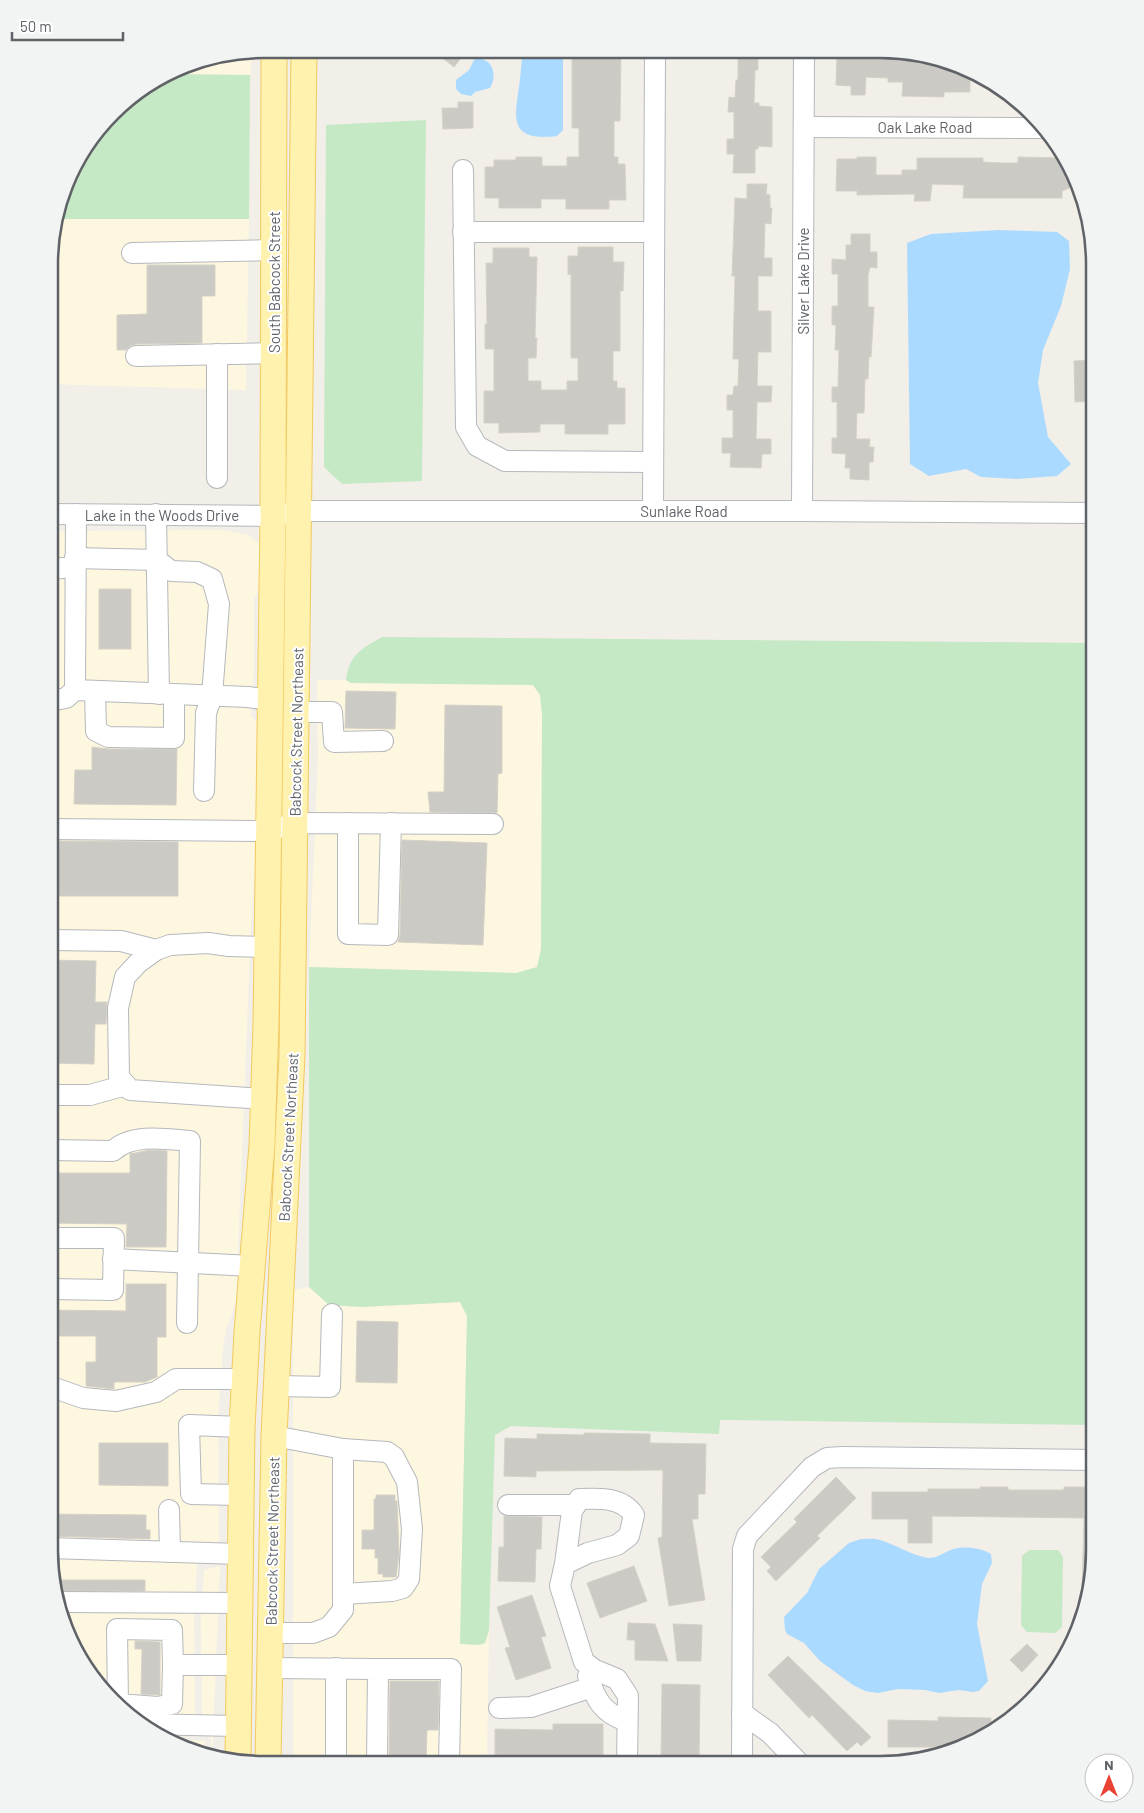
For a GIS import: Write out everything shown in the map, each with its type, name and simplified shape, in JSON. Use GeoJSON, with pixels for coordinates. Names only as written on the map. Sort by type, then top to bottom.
{"type":"FeatureCollection","features":[{"type":"Feature","properties":{"kind":"main road","name":"South Babcock Street"},"geometry":{"type":"LineString","coordinates":[[274,58],[274,516]]}},
{"type":"Feature","properties":{"kind":"main road"},"geometry":{"type":"LineString","coordinates":[[292,58],[293,80],[304,97]]}},
{"type":"Feature","properties":{"kind":"main road","name":"South Babcock Street"},"geometry":{"type":"LineString","coordinates":[[300,511],[304,58]]}},
{"type":"Feature","properties":{"kind":"main road","name":"Babcock Street Northeast"},"geometry":{"type":"LineString","coordinates":[[268,1756],[274,1436],[292,1055],[300,511]]}},
{"type":"Feature","properties":{"kind":"main road","name":"Babcock Street Northeast"},"geometry":{"type":"LineString","coordinates":[[238,1754],[242,1427],[262,1145],[274,516]]}},
{"type":"Feature","properties":{"kind":"main road"},"geometry":{"type":"LineString","coordinates":[[244,1379],[274,1436]]}},
{"type":"Feature","properties":{"kind":"main road"},"geometry":{"type":"LineString","coordinates":[[242,1427],[273,1490]]}},
{"type":"Feature","properties":{"kind":"street"},"geometry":{"type":"LineString","coordinates":[[653,511],[655,58]]}},
{"type":"Feature","properties":{"kind":"street","name":"Silver Lake Drive"},"geometry":{"type":"LineString","coordinates":[[802,511],[804,58]]}},
{"type":"Feature","properties":{"kind":"street","name":"Oak Lake Road"},"geometry":{"type":"LineString","coordinates":[[804,126],[1035,128]]}},
{"type":"Feature","properties":{"kind":"street"},"geometry":{"type":"LineString","coordinates":[[463,170],[466,427],[476,446],[505,460],[653,462]]}},
{"type":"Feature","properties":{"kind":"street"},"geometry":{"type":"LineString","coordinates":[[463,232],[654,232]]}},
{"type":"Feature","properties":{"kind":"street"},"geometry":{"type":"LineString","coordinates":[[132,252],[274,250]]}},
{"type":"Feature","properties":{"kind":"street"},"geometry":{"type":"LineString","coordinates":[[136,356],[274,353]]}},
{"type":"Feature","properties":{"kind":"street"},"geometry":{"type":"LineString","coordinates":[[217,354],[217,478]]}},
{"type":"Feature","properties":{"kind":"street","name":"Sunlake Road"},"geometry":{"type":"LineString","coordinates":[[274,516],[300,511],[802,511],[1086,514]]}},
{"type":"Feature","properties":{"kind":"street","name":"Lake in the Woods Drive"},"geometry":{"type":"LineString","coordinates":[[58,514],[274,516]]}},
{"type":"Feature","properties":{"kind":"street"},"geometry":{"type":"LineString","coordinates":[[75,690],[76,514]]}},
{"type":"Feature","properties":{"kind":"street"},"geometry":{"type":"LineString","coordinates":[[95,691],[96,731],[108,737],[174,738],[166,694],[157,560],[156,514]]}},
{"type":"Feature","properties":{"kind":"street"},"geometry":{"type":"LineString","coordinates":[[58,567],[76,562],[157,560],[171,571],[197,572],[212,579],[219,604],[212,696],[206,714],[204,791]]}},
{"type":"Feature","properties":{"kind":"street"},"geometry":{"type":"LineString","coordinates":[[58,700],[66,698],[75,690],[248,697],[271,700]]}},
{"type":"Feature","properties":{"kind":"street"},"geometry":{"type":"LineString","coordinates":[[297,712],[332,712],[334,742],[383,742]]}},
{"type":"Feature","properties":{"kind":"street"},"geometry":{"type":"LineString","coordinates":[[58,828],[269,831],[295,823],[493,824]]}},
{"type":"Feature","properties":{"kind":"street"},"geometry":{"type":"LineString","coordinates":[[348,823],[348,934],[388,935],[391,823]]}},
{"type":"Feature","properties":{"kind":"street"},"geometry":{"type":"LineString","coordinates":[[58,940],[121,941],[156,950]]}},
{"type":"Feature","properties":{"kind":"street"},"geometry":{"type":"LineString","coordinates":[[263,1099],[130,1090],[119,1077],[118,1008],[125,976],[138,963],[156,950],[170,945],[190,943],[267,946]]}},
{"type":"Feature","properties":{"kind":"street"},"geometry":{"type":"LineString","coordinates":[[58,1095],[90,1095],[126,1085]]}},
{"type":"Feature","properties":{"kind":"street"},"geometry":{"type":"LineString","coordinates":[[58,1150],[113,1151],[121,1143],[154,1138],[190,1142],[187,1323]]}},
{"type":"Feature","properties":{"kind":"street"},"geometry":{"type":"LineString","coordinates":[[58,1238],[114,1238],[113,1290],[58,1289]]}},
{"type":"Feature","properties":{"kind":"street"},"geometry":{"type":"LineString","coordinates":[[113,1260],[252,1266]]}},
{"type":"Feature","properties":{"kind":"street"},"geometry":{"type":"LineString","coordinates":[[276,1386],[330,1387],[332,1314]]}},
{"type":"Feature","properties":{"kind":"street"},"geometry":{"type":"LineString","coordinates":[[58,1389],[82,1398],[116,1401],[156,1392],[176,1380],[244,1379]]}},
{"type":"Feature","properties":{"kind":"street"},"geometry":{"type":"LineString","coordinates":[[240,1494],[191,1494],[189,1425],[242,1427]]}},
{"type":"Feature","properties":{"kind":"street"},"geometry":{"type":"LineString","coordinates":[[274,1436],[343,1449],[387,1452],[394,1457],[407,1482],[412,1545],[409,1579],[403,1588],[392,1591],[343,1594]]}},
{"type":"Feature","properties":{"kind":"street"},"geometry":{"type":"LineString","coordinates":[[270,1633],[313,1633],[329,1627],[343,1610],[343,1449]]}},
{"type":"Feature","properties":{"kind":"street"},"geometry":{"type":"LineString","coordinates":[[742,1756],[743,1549],[747,1536],[812,1466],[827,1458],[842,1457],[1086,1460]]}},
{"type":"Feature","properties":{"kind":"street"},"geometry":{"type":"LineString","coordinates":[[565,1564],[588,1552],[617,1545],[629,1536],[634,1515],[629,1507],[616,1501],[598,1498],[579,1500],[572,1511],[560,1586],[592,1687],[600,1704],[613,1717],[627,1721]]}},
{"type":"Feature","properties":{"kind":"street"},"geometry":{"type":"LineString","coordinates":[[508,1505],[576,1505]]}},
{"type":"Feature","properties":{"kind":"street"},"geometry":{"type":"LineString","coordinates":[[169,1510],[170,1552]]}},
{"type":"Feature","properties":{"kind":"street"},"geometry":{"type":"LineString","coordinates":[[58,1548],[240,1554]]}},
{"type":"Feature","properties":{"kind":"street"},"geometry":{"type":"LineString","coordinates":[[65,1602],[239,1603]]}},
{"type":"Feature","properties":{"kind":"street"},"geometry":{"type":"LineString","coordinates":[[118,1695],[118,1629],[172,1630],[172,1704],[158,1707],[129,1705]]}},
{"type":"Feature","properties":{"kind":"street"},"geometry":{"type":"LineString","coordinates":[[584,1662],[595,1670],[617,1679],[628,1696],[627,1756]]}},
{"type":"Feature","properties":{"kind":"street"},"geometry":{"type":"LineString","coordinates":[[173,1665],[239,1665]]}},
{"type":"Feature","properties":{"kind":"street"},"geometry":{"type":"LineString","coordinates":[[269,1668],[451,1669],[450,1756]]}},
{"type":"Feature","properties":{"kind":"street"},"geometry":{"type":"LineString","coordinates":[[336,1668],[336,1756]]}},
{"type":"Feature","properties":{"kind":"street"},"geometry":{"type":"LineString","coordinates":[[377,1756],[378,1669]]}},
{"type":"Feature","properties":{"kind":"street"},"geometry":{"type":"LineString","coordinates":[[499,1708],[531,1707],[592,1687]]}},
{"type":"Feature","properties":{"kind":"street"},"geometry":{"type":"LineString","coordinates":[[742,1713],[770,1733],[792,1756]]}},
{"type":"Feature","properties":{"kind":"street"},"geometry":{"type":"LineString","coordinates":[[154,1724],[238,1726]]}},
{"type":"Feature","properties":{"kind":"shaded area"},"geometry":{"type":"Polygon","coordinates":[[[251,58],[251,75],[182,74],[223,61],[251,58]]]}},
{"type":"Feature","properties":{"kind":"shaded area"},"geometry":{"type":"Polygon","coordinates":[[[62,219],[249,219],[246,390],[58,384],[58,250],[62,219]]]}},
{"type":"Feature","properties":{"kind":"shaded area"},"geometry":{"type":"Polygon","coordinates":[[[222,530],[249,535],[262,546],[265,574],[254,600],[254,672],[251,716],[259,723],[259,807],[251,925],[236,1302],[226,1329],[218,1418],[219,1543],[216,1560],[197,1564],[194,1619],[195,1718],[145,1718],[118,1695],[92,1664],[79,1641],[68,1616],[59,1577],[58,531],[222,530]]]}},
{"type":"Feature","properties":{"kind":"shaded area"},"geometry":{"type":"Polygon","coordinates":[[[317,680],[346,680],[351,683],[533,685],[540,695],[542,715],[541,949],[537,967],[516,973],[309,967],[318,758],[317,680]]]}},
{"type":"Feature","properties":{"kind":"shaded area"},"geometry":{"type":"Polygon","coordinates":[[[309,1287],[329,1305],[362,1307],[460,1302],[467,1316],[460,1643],[479,1645],[485,1643],[489,1630],[487,1756],[293,1756],[293,1290],[309,1287]]]}},
{"type":"Feature","properties":{"kind":"shaded area"},"geometry":{"type":"Polygon","coordinates":[[[220,1566],[212,1749],[210,1748],[211,1739],[202,1718],[201,1619],[204,1570],[220,1566]]]}},
{"type":"Feature","properties":{"kind":"shaded area"},"geometry":{"type":"Polygon","coordinates":[[[186,1740],[205,1741],[205,1747],[186,1740]]]}},
{"type":"Feature","properties":{"kind":"green space"},"geometry":{"type":"Polygon","coordinates":[[[182,74],[250,75],[249,219],[62,219],[68,197],[79,172],[100,138],[138,100],[160,85],[182,74]]]}},
{"type":"Feature","properties":{"kind":"green space"},"geometry":{"type":"Polygon","coordinates":[[[426,120],[422,481],[342,484],[324,467],[326,125],[426,120]]]}},
{"type":"Feature","properties":{"kind":"green space"},"geometry":{"type":"Polygon","coordinates":[[[382,637],[1086,643],[1086,1425],[720,1420],[719,1434],[511,1426],[495,1435],[489,1630],[485,1643],[479,1645],[460,1644],[467,1316],[460,1302],[362,1307],[329,1305],[309,1287],[309,967],[516,973],[537,967],[541,949],[542,715],[540,695],[533,685],[351,683],[346,680],[350,664],[357,654],[382,637]]]}},
{"type":"Feature","properties":{"kind":"green space"},"geometry":{"type":"Polygon","coordinates":[[[1029,1550],[1058,1550],[1063,1557],[1062,1627],[1055,1633],[1027,1632],[1021,1625],[1022,1556],[1029,1550]]]}},
{"type":"Feature","properties":{"kind":"water"},"geometry":{"type":"Polygon","coordinates":[[[475,58],[490,64],[494,78],[490,88],[475,92],[471,96],[461,94],[456,89],[456,80],[469,70],[475,58]]]}},
{"type":"Feature","properties":{"kind":"water"},"geometry":{"type":"Polygon","coordinates":[[[522,58],[563,58],[563,130],[557,136],[539,137],[527,134],[520,128],[516,119],[516,108],[522,58]]]}},
{"type":"Feature","properties":{"kind":"water"},"geometry":{"type":"Polygon","coordinates":[[[999,230],[1057,232],[1069,241],[1070,269],[1061,306],[1043,350],[1038,383],[1048,437],[1071,464],[1057,476],[1017,479],[981,477],[966,469],[929,476],[910,464],[907,243],[931,234],[999,230]]]}},
{"type":"Feature","properties":{"kind":"water"},"geometry":{"type":"Polygon","coordinates":[[[861,1539],[878,1539],[928,1558],[954,1549],[963,1548],[978,1549],[991,1554],[992,1563],[982,1584],[977,1624],[988,1681],[979,1691],[959,1690],[939,1693],[925,1690],[898,1689],[878,1693],[865,1691],[853,1685],[820,1661],[804,1643],[787,1634],[784,1617],[807,1593],[819,1569],[849,1543],[861,1539]]]}},
{"type":"Feature","properties":{"kind":"building"},"geometry":{"type":"Polygon","coordinates":[[[442,58],[461,58],[454,67],[442,58]]]}},
{"type":"Feature","properties":{"kind":"building"},"geometry":{"type":"Polygon","coordinates":[[[572,58],[621,58],[620,121],[614,121],[614,157],[618,157],[618,164],[625,164],[626,200],[609,200],[609,209],[566,209],[566,199],[541,199],[541,208],[499,208],[499,198],[485,198],[485,167],[494,167],[494,160],[516,160],[516,157],[542,157],[542,166],[567,166],[567,157],[579,157],[579,128],[572,128],[572,58]]]}},
{"type":"Feature","properties":{"kind":"building"},"geometry":{"type":"Polygon","coordinates":[[[738,58],[758,58],[758,70],[755,70],[754,103],[759,103],[759,106],[772,107],[772,147],[758,146],[758,149],[755,149],[755,173],[733,173],[734,154],[727,154],[727,139],[734,139],[734,112],[728,112],[729,97],[735,98],[736,80],[738,80],[738,58]]]}},
{"type":"Feature","properties":{"kind":"building"},"geometry":{"type":"Polygon","coordinates":[[[837,58],[894,58],[921,61],[959,73],[970,78],[970,92],[944,92],[944,97],[902,96],[903,82],[888,82],[888,78],[866,77],[865,95],[851,95],[851,86],[836,85],[837,58]]]}},
{"type":"Feature","properties":{"kind":"building"},"geometry":{"type":"Polygon","coordinates":[[[458,102],[473,102],[473,128],[443,129],[442,108],[458,108],[458,102]]]}},
{"type":"Feature","properties":{"kind":"building"},"geometry":{"type":"Polygon","coordinates":[[[857,157],[876,157],[876,175],[902,175],[902,170],[917,170],[917,158],[983,158],[983,162],[1018,163],[1018,157],[1058,158],[1072,187],[1062,191],[1062,198],[963,198],[964,185],[932,184],[930,201],[914,201],[915,194],[857,195],[857,191],[836,191],[837,159],[857,159],[857,157]]]}},
{"type":"Feature","properties":{"kind":"building"},"geometry":{"type":"Polygon","coordinates":[[[747,184],[767,184],[766,194],[770,195],[770,208],[772,208],[771,224],[765,223],[764,258],[772,258],[772,276],[758,276],[758,311],[771,311],[771,352],[758,352],[757,386],[772,386],[771,402],[757,402],[756,439],[771,439],[771,454],[762,454],[761,468],[730,467],[731,453],[722,453],[722,438],[733,438],[733,410],[727,410],[727,395],[733,395],[734,386],[738,386],[739,359],[733,359],[735,276],[732,276],[735,198],[747,199],[747,184]]]}},
{"type":"Feature","properties":{"kind":"building"},"geometry":{"type":"Polygon","coordinates":[[[851,234],[870,234],[870,252],[877,252],[877,268],[870,267],[868,275],[868,307],[874,307],[871,357],[869,356],[868,379],[865,379],[864,413],[857,413],[856,439],[870,439],[869,447],[874,447],[873,462],[869,462],[869,480],[850,479],[850,468],[845,468],[846,454],[832,453],[832,438],[837,438],[837,402],[832,402],[832,387],[838,387],[839,350],[835,350],[836,325],[832,325],[832,306],[838,306],[838,274],[832,274],[832,259],[846,260],[846,245],[851,245],[851,234]]]}},
{"type":"Feature","properties":{"kind":"building"},"geometry":{"type":"Polygon","coordinates":[[[578,247],[613,247],[613,262],[624,262],[623,291],[620,291],[620,351],[613,351],[613,381],[617,381],[617,388],[625,388],[625,424],[608,424],[608,434],[565,434],[565,424],[540,424],[540,432],[499,433],[499,423],[484,423],[484,391],[494,391],[494,349],[485,349],[485,324],[487,324],[486,263],[493,263],[493,248],[529,248],[529,257],[537,257],[536,358],[528,358],[528,381],[541,381],[541,390],[567,390],[567,381],[578,381],[578,358],[571,358],[571,274],[568,275],[568,256],[578,256],[578,247]]]}},
{"type":"Feature","properties":{"kind":"building"},"geometry":{"type":"Polygon","coordinates":[[[147,265],[215,265],[215,296],[202,296],[202,343],[136,344],[126,350],[117,350],[117,315],[147,314],[147,265]]]}},
{"type":"Feature","properties":{"kind":"building"},"geometry":{"type":"Polygon","coordinates":[[[1086,360],[1086,401],[1075,402],[1074,361],[1086,360]]]}},
{"type":"Feature","properties":{"kind":"building"},"geometry":{"type":"Polygon","coordinates":[[[99,589],[131,589],[131,649],[99,649],[99,589]]]}},
{"type":"Feature","properties":{"kind":"building"},"geometry":{"type":"Polygon","coordinates":[[[346,691],[396,692],[395,729],[345,728],[346,691]]]}},
{"type":"Feature","properties":{"kind":"building"},"geometry":{"type":"Polygon","coordinates":[[[445,705],[502,706],[502,773],[498,774],[497,813],[430,812],[428,792],[444,792],[445,705]]]}},
{"type":"Feature","properties":{"kind":"building"},"geometry":{"type":"Polygon","coordinates":[[[92,747],[108,749],[177,749],[176,805],[74,804],[75,770],[92,770],[92,747]]]}},
{"type":"Feature","properties":{"kind":"building"},"geometry":{"type":"Polygon","coordinates":[[[402,840],[487,843],[483,945],[398,942],[400,935],[402,840]]]}},
{"type":"Feature","properties":{"kind":"building"},"geometry":{"type":"Polygon","coordinates":[[[58,841],[178,842],[178,896],[58,896],[58,841]]]}},
{"type":"Feature","properties":{"kind":"building"},"geometry":{"type":"Polygon","coordinates":[[[58,960],[96,961],[95,1002],[107,1002],[106,1024],[95,1024],[94,1064],[58,1063],[58,960]]]}},
{"type":"Feature","properties":{"kind":"building"},"geometry":{"type":"Polygon","coordinates":[[[150,1150],[167,1151],[166,1247],[126,1247],[127,1224],[58,1223],[58,1173],[130,1173],[130,1154],[150,1150]]]}},
{"type":"Feature","properties":{"kind":"building"},"geometry":{"type":"Polygon","coordinates":[[[126,1284],[166,1284],[166,1337],[157,1337],[157,1377],[145,1382],[114,1382],[114,1389],[86,1386],[86,1362],[96,1362],[96,1336],[58,1336],[58,1310],[126,1311],[126,1284]]]}},
{"type":"Feature","properties":{"kind":"building"},"geometry":{"type":"Polygon","coordinates":[[[357,1321],[398,1322],[397,1383],[356,1382],[357,1321]]]}},
{"type":"Feature","properties":{"kind":"building"},"geometry":{"type":"Polygon","coordinates":[[[584,1433],[650,1434],[650,1443],[706,1444],[705,1494],[698,1494],[698,1519],[692,1519],[705,1600],[669,1606],[658,1538],[662,1537],[663,1470],[536,1471],[536,1477],[504,1476],[505,1438],[537,1439],[537,1434],[584,1435],[584,1433]]]}},
{"type":"Feature","properties":{"kind":"building"},"geometry":{"type":"Polygon","coordinates":[[[99,1443],[168,1443],[168,1486],[99,1485],[99,1443]]]}},
{"type":"Feature","properties":{"kind":"building"},"geometry":{"type":"Polygon","coordinates":[[[836,1477],[856,1498],[817,1536],[820,1538],[776,1581],[767,1571],[771,1567],[761,1557],[797,1522],[794,1519],[836,1477]]]}},
{"type":"Feature","properties":{"kind":"building"},"geometry":{"type":"Polygon","coordinates":[[[980,1487],[1008,1487],[1008,1490],[1064,1490],[1064,1487],[1086,1487],[1086,1563],[1082,1593],[1084,1518],[932,1516],[932,1543],[908,1543],[908,1519],[872,1519],[872,1492],[928,1492],[928,1489],[980,1489],[980,1487]]]}},
{"type":"Feature","properties":{"kind":"building"},"geometry":{"type":"Polygon","coordinates":[[[376,1495],[395,1495],[395,1501],[397,1501],[399,1553],[396,1577],[383,1577],[383,1574],[378,1574],[378,1558],[375,1558],[375,1549],[362,1549],[362,1530],[374,1530],[374,1499],[376,1499],[376,1495]]]}},
{"type":"Feature","properties":{"kind":"building"},"geometry":{"type":"Polygon","coordinates":[[[58,1514],[146,1515],[146,1530],[150,1530],[150,1539],[58,1536],[58,1514]]]}},
{"type":"Feature","properties":{"kind":"building"},"geometry":{"type":"Polygon","coordinates":[[[504,1516],[542,1517],[541,1549],[536,1549],[535,1582],[498,1581],[499,1547],[504,1547],[504,1516]]]}},
{"type":"Feature","properties":{"kind":"building"},"geometry":{"type":"Polygon","coordinates":[[[634,1566],[647,1601],[600,1618],[587,1583],[634,1566]]]}},
{"type":"Feature","properties":{"kind":"building"},"geometry":{"type":"Polygon","coordinates":[[[59,1580],[145,1580],[145,1591],[61,1591],[59,1580]]]}},
{"type":"Feature","properties":{"kind":"building"},"geometry":{"type":"Polygon","coordinates":[[[532,1595],[546,1636],[541,1637],[551,1668],[516,1680],[505,1648],[510,1647],[497,1607],[532,1595]]]}},
{"type":"Feature","properties":{"kind":"building"},"geometry":{"type":"Polygon","coordinates":[[[628,1623],[655,1624],[668,1661],[635,1660],[635,1640],[627,1640],[628,1623]]]}},
{"type":"Feature","properties":{"kind":"building"},"geometry":{"type":"Polygon","coordinates":[[[673,1624],[702,1625],[701,1661],[677,1661],[673,1624]]]}},
{"type":"Feature","properties":{"kind":"building"},"geometry":{"type":"Polygon","coordinates":[[[135,1641],[160,1642],[160,1695],[141,1694],[142,1649],[135,1649],[135,1641]]]}},
{"type":"Feature","properties":{"kind":"building"},"geometry":{"type":"Polygon","coordinates":[[[1027,1644],[1038,1655],[1022,1672],[1010,1660],[1027,1644]]]}},
{"type":"Feature","properties":{"kind":"building"},"geometry":{"type":"Polygon","coordinates":[[[788,1656],[871,1737],[861,1746],[857,1742],[847,1751],[812,1715],[809,1718],[768,1675],[788,1656]]]}},
{"type":"Feature","properties":{"kind":"building"},"geometry":{"type":"Polygon","coordinates":[[[390,1681],[439,1681],[438,1730],[427,1730],[426,1756],[389,1756],[390,1681]]]}},
{"type":"Feature","properties":{"kind":"building"},"geometry":{"type":"Polygon","coordinates":[[[662,1684],[700,1685],[699,1756],[661,1756],[662,1684]]]}},
{"type":"Feature","properties":{"kind":"building"},"geometry":{"type":"Polygon","coordinates":[[[938,1717],[991,1718],[991,1724],[984,1728],[949,1744],[941,1744],[941,1746],[938,1747],[888,1747],[888,1720],[938,1721],[938,1717]]]}},
{"type":"Feature","properties":{"kind":"building"},"geometry":{"type":"Polygon","coordinates":[[[553,1724],[603,1724],[603,1756],[495,1755],[495,1729],[553,1730],[553,1724]]]}}]}
